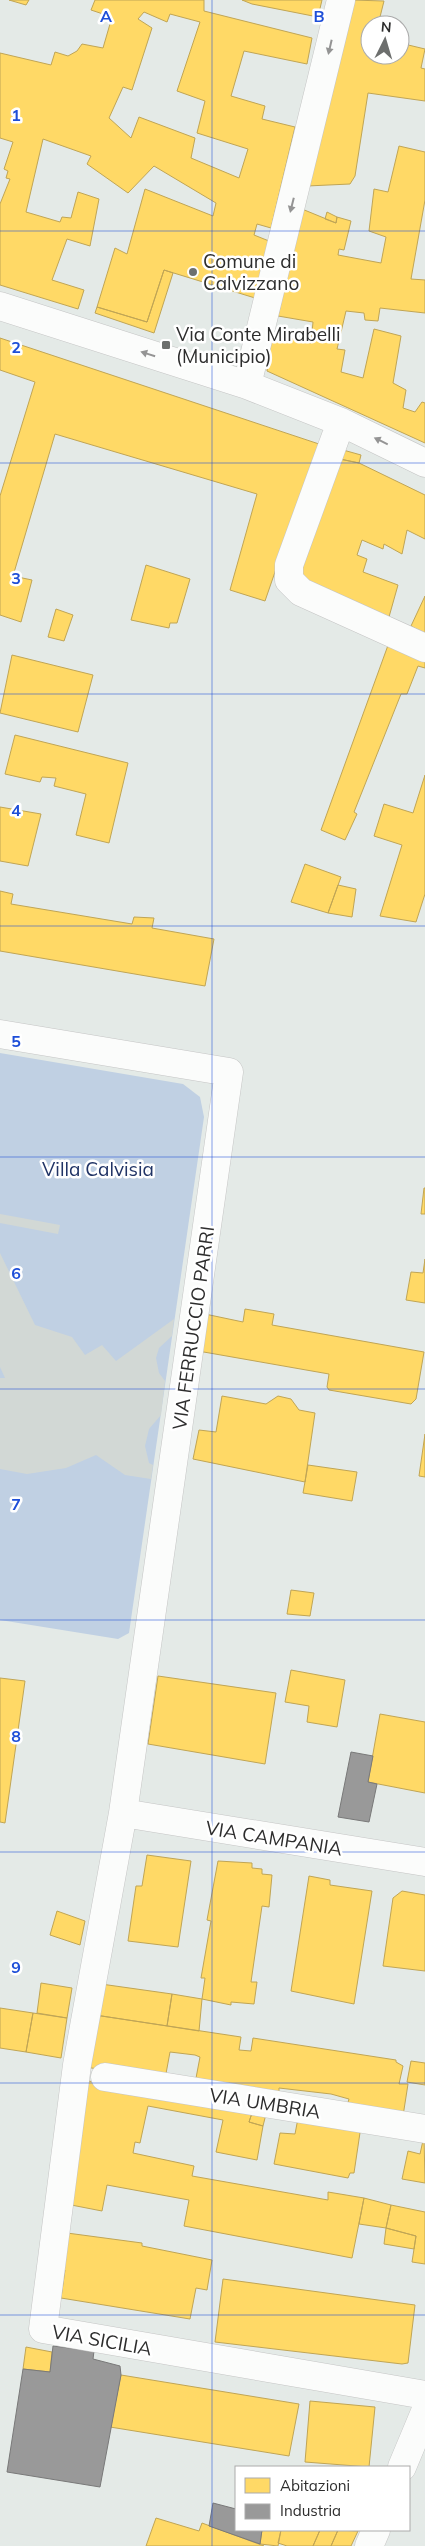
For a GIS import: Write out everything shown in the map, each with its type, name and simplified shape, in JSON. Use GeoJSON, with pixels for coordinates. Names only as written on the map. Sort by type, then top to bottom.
{"type":"FeatureCollection","features":[{"type":"Feature","properties":{"kind":"street"},"geometry":{"type":"LineString","coordinates":[[247,385],[341,0]]}},
{"type":"Feature","properties":{"kind":"street"},"geometry":{"type":"LineString","coordinates":[[0,306],[247,385],[341,422],[425,463]]}},
{"type":"Feature","properties":{"kind":"street"},"geometry":{"type":"LineString","coordinates":[[341,422],[289,565],[289,580],[301,592],[425,648]]}},
{"type":"Feature","properties":{"kind":"street","name":"VIA FERRUCCIO PARRI"},"geometry":{"type":"LineString","coordinates":[[0,1034],[229,1072],[123,1813]]}},
{"type":"Feature","properties":{"kind":"street","name":"VIA CAMPANIA"},"geometry":{"type":"LineString","coordinates":[[123,1813],[425,1862]]}},
{"type":"Feature","properties":{"kind":"street","name":"VIA SICILIA"},"geometry":{"type":"LineString","coordinates":[[123,1813],[77,2065],[43,2330],[425,2395]]}},
{"type":"Feature","properties":{"kind":"street","name":"VIA UMBRIA"},"geometry":{"type":"LineString","coordinates":[[105,2077],[425,2129]]}},
{"type":"Feature","properties":{"kind":"street"},"geometry":{"type":"LineString","coordinates":[[402,2466],[425,2412]]}},
{"type":"Feature","properties":{"kind":"street"},"geometry":{"type":"LineString","coordinates":[[369,2546],[376,2531]]}},
{"type":"Feature","properties":{"kind":"green space","name":"Villa Calvisia"},"geometry":{"type":"Polygon","coordinates":[[[0,1053],[183,1084],[200,1097],[204,1117],[129,1633],[118,1639],[0,1620],[0,1053]]]}},
{"type":"Feature","properties":{"kind":"shaded area"},"geometry":{"type":"Polygon","coordinates":[[[0,1214],[60,1225],[58,1234],[0,1223],[0,1214]]]}},
{"type":"Feature","properties":{"kind":"shaded area"},"geometry":{"type":"Polygon","coordinates":[[[0,1253],[35,1325],[72,1337],[85,1355],[102,1345],[116,1361],[174,1319],[172,1336],[159,1348],[156,1358],[159,1373],[165,1381],[161,1415],[149,1429],[145,1446],[149,1463],[153,1465],[151,1479],[125,1475],[96,1455],[66,1468],[27,1474],[0,1469],[0,1378],[5,1378],[0,1367],[0,1253]]]}},
{"type":"Feature","properties":{"kind":"building: Abitazioni"},"geometry":{"type":"Polygon","coordinates":[[[9,0],[29,0],[26,5],[9,0]]]}},
{"type":"Feature","properties":{"kind":"building: Abitazioni"},"geometry":{"type":"Polygon","coordinates":[[[95,0],[204,0],[204,11],[312,38],[307,64],[244,51],[231,96],[265,106],[262,119],[295,127],[271,228],[257,224],[254,235],[269,241],[255,298],[164,270],[147,322],[97,307],[115,248],[127,254],[145,189],[213,216],[216,203],[154,166],[128,193],[87,164],[91,156],[43,139],[26,212],[60,222],[62,217],[71,218],[78,192],[99,199],[90,246],[67,239],[52,280],[84,290],[78,309],[0,285],[0,204],[10,179],[6,178],[8,171],[4,169],[13,142],[0,138],[0,53],[51,65],[55,52],[68,56],[77,51],[82,44],[103,48],[112,17],[91,10],[95,0]],[[144,12],[138,19],[152,28],[132,90],[123,87],[109,118],[131,138],[139,117],[195,138],[191,158],[239,178],[248,149],[197,133],[205,101],[177,91],[200,22],[170,14],[167,22],[144,12]]]}},
{"type":"Feature","properties":{"kind":"building: Abitazioni"},"geometry":{"type":"Polygon","coordinates":[[[242,0],[322,0],[318,17],[252,4],[242,0]]]}},
{"type":"Feature","properties":{"kind":"building: Abitazioni"},"geometry":{"type":"Polygon","coordinates":[[[352,0],[384,1],[380,15],[360,15],[360,65],[410,65],[410,45],[425,49],[421,68],[425,69],[425,101],[368,93],[355,176],[350,184],[307,186],[352,0]]]}},
{"type":"Feature","properties":{"kind":"building: Abitazioni"},"geometry":{"type":"Polygon","coordinates":[[[399,146],[425,152],[425,200],[411,279],[425,280],[425,313],[380,308],[378,321],[365,320],[364,313],[346,311],[337,349],[345,350],[341,372],[363,378],[374,329],[401,336],[393,383],[406,390],[403,408],[415,412],[422,402],[425,403],[425,443],[267,371],[272,334],[311,343],[313,322],[278,316],[302,209],[336,223],[337,217],[351,221],[344,250],[339,249],[338,255],[381,263],[386,237],[369,231],[374,189],[388,192],[399,146]]]}},
{"type":"Feature","properties":{"kind":"building: Abitazioni"},"geometry":{"type":"Polygon","coordinates":[[[327,212],[337,217],[336,223],[325,219],[327,212]]]}},
{"type":"Feature","properties":{"kind":"building: Abitazioni"},"geometry":{"type":"Polygon","coordinates":[[[164,270],[173,273],[154,333],[95,313],[97,307],[147,322],[164,270]]]}},
{"type":"Feature","properties":{"kind":"building: Abitazioni"},"geometry":{"type":"Polygon","coordinates":[[[0,338],[319,444],[265,601],[230,590],[257,494],[55,434],[13,576],[32,580],[21,622],[0,615],[0,496],[35,382],[0,370],[0,338]]]}},
{"type":"Feature","properties":{"kind":"building: Abitazioni"},"geometry":{"type":"Polygon","coordinates":[[[336,448],[361,455],[359,463],[335,458],[336,448]]]}},
{"type":"Feature","properties":{"kind":"building: Abitazioni"},"geometry":{"type":"Polygon","coordinates":[[[335,458],[359,463],[425,495],[425,539],[407,530],[402,554],[384,544],[383,549],[362,540],[357,555],[367,559],[363,572],[398,585],[387,624],[317,594],[299,572],[335,458]]]}},
{"type":"Feature","properties":{"kind":"building: Abitazioni"},"geometry":{"type":"Polygon","coordinates":[[[146,565],[190,579],[177,623],[170,623],[169,628],[131,620],[146,565]]]}},
{"type":"Feature","properties":{"kind":"building: Abitazioni"},"geometry":{"type":"Polygon","coordinates":[[[425,596],[425,634],[411,626],[425,596]]]}},
{"type":"Feature","properties":{"kind":"building: Abitazioni"},"geometry":{"type":"Polygon","coordinates":[[[56,609],[73,615],[64,641],[48,637],[56,609]]]}},
{"type":"Feature","properties":{"kind":"building: Abitazioni"},"geometry":{"type":"Polygon","coordinates":[[[391,637],[425,652],[425,668],[418,666],[407,694],[401,694],[354,812],[357,814],[345,840],[321,830],[391,637]]]}},
{"type":"Feature","properties":{"kind":"building: Abitazioni"},"geometry":{"type":"Polygon","coordinates":[[[12,655],[93,675],[78,732],[0,713],[12,655]]]}},
{"type":"Feature","properties":{"kind":"building: Abitazioni"},"geometry":{"type":"Polygon","coordinates":[[[15,735],[128,763],[109,843],[76,835],[86,794],[54,786],[56,778],[42,777],[40,782],[5,774],[15,735]]]}},
{"type":"Feature","properties":{"kind":"building: Abitazioni"},"geometry":{"type":"Polygon","coordinates":[[[425,775],[425,894],[416,922],[380,916],[402,845],[374,836],[384,804],[413,813],[425,775]]]}},
{"type":"Feature","properties":{"kind":"building: Abitazioni"},"geometry":{"type":"Polygon","coordinates":[[[0,807],[41,814],[28,866],[0,861],[0,807]]]}},
{"type":"Feature","properties":{"kind":"building: Abitazioni"},"geometry":{"type":"Polygon","coordinates":[[[305,864],[341,877],[328,913],[291,902],[305,864]]]}},
{"type":"Feature","properties":{"kind":"building: Abitazioni"},"geometry":{"type":"Polygon","coordinates":[[[338,885],[356,889],[352,917],[328,913],[338,885]]]}},
{"type":"Feature","properties":{"kind":"building: Abitazioni"},"geometry":{"type":"Polygon","coordinates":[[[0,891],[13,894],[11,904],[132,924],[134,917],[154,918],[152,928],[214,939],[205,986],[0,951],[0,891]]]}},
{"type":"Feature","properties":{"kind":"building: Abitazioni"},"geometry":{"type":"Polygon","coordinates":[[[424,1188],[425,1214],[421,1214],[424,1188]]]}},
{"type":"Feature","properties":{"kind":"building: Abitazioni"},"geometry":{"type":"Polygon","coordinates":[[[425,1259],[425,1303],[406,1300],[411,1272],[423,1273],[425,1259]]]}},
{"type":"Feature","properties":{"kind":"building: Abitazioni"},"geometry":{"type":"Polygon","coordinates":[[[245,1309],[274,1314],[272,1325],[424,1352],[416,1399],[411,1404],[329,1390],[327,1387],[329,1374],[198,1351],[205,1314],[243,1322],[245,1309]]]}},
{"type":"Feature","properties":{"kind":"building: Abitazioni"},"geometry":{"type":"Polygon","coordinates":[[[222,1396],[266,1404],[278,1396],[291,1399],[299,1410],[315,1413],[305,1482],[193,1459],[199,1430],[216,1432],[222,1396]]]}},
{"type":"Feature","properties":{"kind":"building: Abitazioni"},"geometry":{"type":"Polygon","coordinates":[[[425,1434],[425,1477],[419,1476],[425,1434]]]}},
{"type":"Feature","properties":{"kind":"building: Abitazioni"},"geometry":{"type":"Polygon","coordinates":[[[308,1465],[357,1472],[352,1501],[303,1493],[308,1465]]]}},
{"type":"Feature","properties":{"kind":"building: Abitazioni"},"geometry":{"type":"Polygon","coordinates":[[[291,1590],[314,1593],[310,1616],[287,1614],[291,1590]]]}},
{"type":"Feature","properties":{"kind":"building: Abitazioni"},"geometry":{"type":"Polygon","coordinates":[[[291,1670],[345,1680],[337,1727],[307,1722],[309,1706],[285,1702],[291,1670]]]}},
{"type":"Feature","properties":{"kind":"building: Abitazioni"},"geometry":{"type":"Polygon","coordinates":[[[158,1676],[276,1693],[265,1764],[148,1744],[158,1676]]]}},
{"type":"Feature","properties":{"kind":"building: Abitazioni"},"geometry":{"type":"Polygon","coordinates":[[[0,1678],[25,1681],[5,1823],[0,1822],[0,1678]]]}},
{"type":"Feature","properties":{"kind":"building: Abitazioni"},"geometry":{"type":"Polygon","coordinates":[[[380,1714],[425,1722],[425,1793],[368,1782],[380,1714]]]}},
{"type":"Feature","properties":{"kind":"building: Abitazioni"},"geometry":{"type":"Polygon","coordinates":[[[147,1855],[191,1861],[178,1947],[128,1941],[136,1886],[142,1886],[147,1855]]]}},
{"type":"Feature","properties":{"kind":"building: Abitazioni"},"geometry":{"type":"Polygon","coordinates":[[[218,1861],[252,1863],[252,1868],[262,1869],[262,1874],[272,1875],[269,1907],[262,1906],[251,1982],[257,1982],[254,2004],[231,2002],[231,2005],[202,1999],[205,1978],[201,1978],[211,1921],[207,1920],[218,1861]]]}},
{"type":"Feature","properties":{"kind":"building: Abitazioni"},"geometry":{"type":"Polygon","coordinates":[[[309,1876],[330,1880],[330,1885],[372,1891],[354,2004],[291,1991],[309,1876]]]}},
{"type":"Feature","properties":{"kind":"building: Abitazioni"},"geometry":{"type":"Polygon","coordinates":[[[402,1891],[425,1895],[425,1971],[383,1966],[393,1898],[402,1891]]]}},
{"type":"Feature","properties":{"kind":"building: Abitazioni"},"geometry":{"type":"Polygon","coordinates":[[[57,1911],[85,1921],[80,1945],[50,1935],[57,1911]]]}},
{"type":"Feature","properties":{"kind":"building: Abitazioni"},"geometry":{"type":"Polygon","coordinates":[[[41,1983],[72,1988],[67,2018],[37,2013],[41,1983]]]}},
{"type":"Feature","properties":{"kind":"building: Abitazioni"},"geometry":{"type":"Polygon","coordinates":[[[101,1984],[172,1994],[167,2026],[95,2015],[101,1984]]]}},
{"type":"Feature","properties":{"kind":"building: Abitazioni"},"geometry":{"type":"Polygon","coordinates":[[[172,1994],[202,1999],[199,2031],[167,2026],[172,1994]]]}},
{"type":"Feature","properties":{"kind":"building: Abitazioni"},"geometry":{"type":"Polygon","coordinates":[[[0,2008],[33,2013],[26,2052],[0,2048],[0,2008]]]}},
{"type":"Feature","properties":{"kind":"building: Abitazioni"},"geometry":{"type":"Polygon","coordinates":[[[33,2013],[67,2018],[61,2058],[26,2052],[33,2013]]]}},
{"type":"Feature","properties":{"kind":"building: Abitazioni"},"geometry":{"type":"Polygon","coordinates":[[[95,2015],[241,2037],[239,2050],[251,2051],[253,2038],[396,2060],[396,2062],[403,2066],[399,2084],[408,2084],[403,2116],[347,2106],[349,2099],[331,2094],[279,2088],[279,2093],[196,2078],[200,2057],[195,2055],[170,2052],[165,2079],[85,2067],[95,2015]]]}},
{"type":"Feature","properties":{"kind":"building: Abitazioni"},"geometry":{"type":"Polygon","coordinates":[[[411,2061],[425,2063],[425,2085],[407,2082],[411,2061]]]}},
{"type":"Feature","properties":{"kind":"building: Abitazioni"},"geometry":{"type":"Polygon","coordinates":[[[83,2080],[253,2110],[249,2122],[263,2126],[257,2160],[216,2152],[223,2120],[148,2106],[140,2143],[135,2142],[133,2153],[194,2166],[192,2176],[328,2200],[328,2192],[364,2198],[352,2258],[184,2226],[189,2200],[107,2185],[102,2211],[61,2203],[83,2080]]]}},
{"type":"Feature","properties":{"kind":"building: Abitazioni"},"geometry":{"type":"Polygon","coordinates":[[[253,2110],[267,2110],[263,2126],[249,2122],[253,2110]]]}},
{"type":"Feature","properties":{"kind":"building: Abitazioni"},"geometry":{"type":"Polygon","coordinates":[[[299,2113],[361,2126],[354,2173],[350,2173],[348,2178],[274,2164],[280,2133],[295,2134],[299,2113]]]}},
{"type":"Feature","properties":{"kind":"building: Abitazioni"},"geometry":{"type":"Polygon","coordinates":[[[424,2136],[425,2183],[402,2179],[408,2151],[420,2154],[424,2136]]]}},
{"type":"Feature","properties":{"kind":"building: Abitazioni"},"geometry":{"type":"Polygon","coordinates":[[[364,2198],[391,2205],[386,2228],[359,2224],[364,2198]]]}},
{"type":"Feature","properties":{"kind":"building: Abitazioni"},"geometry":{"type":"Polygon","coordinates":[[[391,2205],[425,2212],[425,2264],[412,2262],[416,2236],[386,2228],[391,2205]]]}},
{"type":"Feature","properties":{"kind":"building: Abitazioni"},"geometry":{"type":"Polygon","coordinates":[[[386,2228],[416,2236],[414,2249],[384,2244],[386,2228]]]}},
{"type":"Feature","properties":{"kind":"building: Abitazioni"},"geometry":{"type":"Polygon","coordinates":[[[67,2233],[142,2243],[142,2246],[212,2260],[207,2290],[196,2288],[190,2319],[61,2298],[65,2270],[60,2266],[67,2233]]]}},
{"type":"Feature","properties":{"kind":"building: Abitazioni"},"geometry":{"type":"Polygon","coordinates":[[[223,2279],[415,2305],[408,2363],[402,2364],[215,2342],[223,2279]]]}},
{"type":"Feature","properties":{"kind":"building: Abitazioni"},"geometry":{"type":"Polygon","coordinates":[[[26,2347],[52,2352],[50,2372],[23,2369],[26,2347]]]}},
{"type":"Feature","properties":{"kind":"building: Abitazioni"},"geometry":{"type":"Polygon","coordinates":[[[121,2375],[299,2404],[289,2456],[110,2427],[121,2375]]]}},
{"type":"Feature","properties":{"kind":"building: Abitazioni"},"geometry":{"type":"Polygon","coordinates":[[[310,2401],[375,2407],[369,2466],[305,2462],[310,2401]]]}},
{"type":"Feature","properties":{"kind":"building: Abitazioni"},"geometry":{"type":"Polygon","coordinates":[[[156,2518],[199,2531],[202,2523],[264,2546],[146,2546],[156,2518]]]}},
{"type":"Feature","properties":{"kind":"building: Abitazioni"},"geometry":{"type":"Polygon","coordinates":[[[262,2531],[281,2531],[278,2546],[260,2544],[262,2531]]]}},
{"type":"Feature","properties":{"kind":"building: Abitazioni"},"geometry":{"type":"Polygon","coordinates":[[[281,2531],[320,2531],[313,2546],[287,2546],[278,2543],[281,2531]]]}},
{"type":"Feature","properties":{"kind":"building: Abitazioni"},"geometry":{"type":"Polygon","coordinates":[[[320,2531],[338,2531],[331,2546],[313,2546],[320,2531]]]}},
{"type":"Feature","properties":{"kind":"building: Abitazioni"},"geometry":{"type":"Polygon","coordinates":[[[338,2531],[358,2531],[351,2546],[331,2546],[338,2531]]]}},
{"type":"Feature","properties":{"kind":"building: Industria"},"geometry":{"type":"Polygon","coordinates":[[[351,1752],[373,1756],[368,1782],[377,1784],[369,1822],[338,1817],[351,1752]]]}},
{"type":"Feature","properties":{"kind":"building: Industria"},"geometry":{"type":"Polygon","coordinates":[[[53,2346],[94,2351],[93,2359],[120,2366],[121,2375],[100,2487],[7,2472],[23,2369],[50,2372],[53,2346]]]}},
{"type":"Feature","properties":{"kind":"building: Industria"},"geometry":{"type":"Polygon","coordinates":[[[213,2503],[235,2509],[235,2531],[262,2531],[260,2544],[209,2526],[213,2503]]]}},
{"type":"Feature","properties":{"kind":"place","name":"Comune di Calvizzano"},"geometry":{"type":"Point","coordinates":[193,272]}},
{"type":"Feature","properties":{"kind":"place","name":"Via Conte Mirabelli (Municipio)"},"geometry":{"type":"Point","coordinates":[166,345]}}]}
